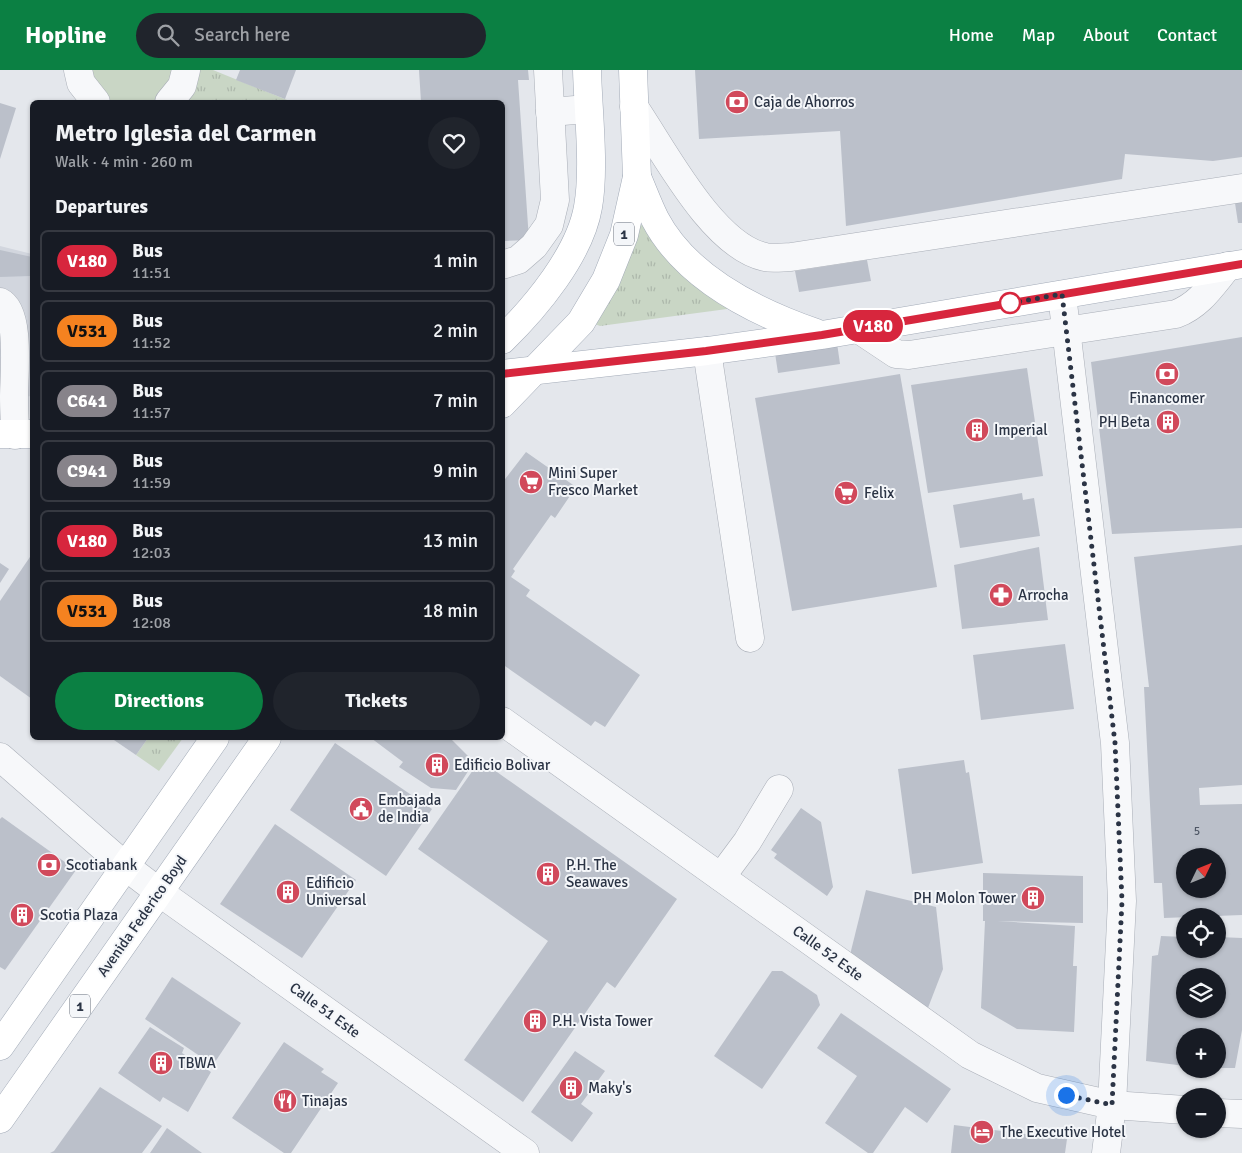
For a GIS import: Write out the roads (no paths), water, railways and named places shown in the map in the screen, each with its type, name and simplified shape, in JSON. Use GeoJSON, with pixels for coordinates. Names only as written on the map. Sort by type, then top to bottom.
{"type":"FeatureCollection","features":[{"type":"Feature","properties":{"kind":"main road"},"geometry":{"type":"LineString","coordinates":[[505,337],[524,318],[546,288],[578,237],[588,208],[590,180],[587,70]]}},
{"type":"Feature","properties":{"kind":"main road","name":"1"},"geometry":{"type":"LineString","coordinates":[[505,401],[581,322],[606,280],[624,234],[637,177],[633,70]]}},
{"type":"Feature","properties":{"kind":"main road"},"geometry":{"type":"LineString","coordinates":[[637,177],[655,220],[678,251],[703,274],[736,297],[777,320],[822,335]]}},
{"type":"Feature","properties":{"kind":"main road"},"geometry":{"type":"LineString","coordinates":[[505,374],[706,351],[822,335],[1235,265]]}},
{"type":"Feature","properties":{"kind":"main road"},"geometry":{"type":"LineString","coordinates":[[0,1046],[214,740]]}},
{"type":"Feature","properties":{"kind":"main road","name":"Avenida Federico Boyd"},"geometry":{"type":"LineString","coordinates":[[0,1119],[265,740]]}},
{"type":"Feature","properties":{"kind":"street"},"geometry":{"type":"LineString","coordinates":[[78,70],[81,83],[94,100]]}},
{"type":"Feature","properties":{"kind":"street"},"geometry":{"type":"LineString","coordinates":[[171,100],[182,86],[186,70]]}},
{"type":"Feature","properties":{"kind":"street"},"geometry":{"type":"LineString","coordinates":[[505,264],[518,260],[534,246],[549,224],[555,200],[548,70]]}},
{"type":"Feature","properties":{"kind":"street"},"geometry":{"type":"LineString","coordinates":[[634,107],[680,179],[708,216],[735,243],[764,257],[791,257],[1242,188]]}},
{"type":"Feature","properties":{"kind":"street"},"geometry":{"type":"LineString","coordinates":[[550,112],[588,109]]}},
{"type":"Feature","properties":{"kind":"street"},"geometry":{"type":"LineString","coordinates":[[857,328],[896,354],[909,355],[1176,314],[1189,309],[1201,300],[1235,265]]}},
{"type":"Feature","properties":{"kind":"street"},"geometry":{"type":"LineString","coordinates":[[1062,294],[1115,743],[1122,901],[1112,1105],[1106,1153]]}},
{"type":"Feature","properties":{"kind":"street"},"geometry":{"type":"LineString","coordinates":[[0,302],[11,314],[8,364],[14,397],[16,434]]}},
{"type":"Feature","properties":{"kind":"street"},"geometry":{"type":"LineString","coordinates":[[706,351],[750,638]]}},
{"type":"Feature","properties":{"kind":"street","name":"Calle 52 Este"},"geometry":{"type":"LineString","coordinates":[[505,723],[970,1055],[1037,1088],[1112,1105],[1176,1109]]}},
{"type":"Feature","properties":{"kind":"street","name":"Calle 51 Este"},"geometry":{"type":"LineString","coordinates":[[0,757],[125,866],[525,1153]]}},
{"type":"Feature","properties":{"kind":"street"},"geometry":{"type":"LineString","coordinates":[[721,877],[747,842],[779,789]]}},
{"type":"Feature","properties":{"kind":"street"},"geometry":{"type":"LineString","coordinates":[[1226,1113],[1242,1114]]}},
{"type":"Feature","properties":{"kind":"place","name":"Caja de Ahorros"},"geometry":{"type":"Point","coordinates":[737,102]}},
{"type":"Feature","properties":{"kind":"place","name":"Financomer"},"geometry":{"type":"Point","coordinates":[1167,374]}},
{"type":"Feature","properties":{"kind":"place","name":"PH Beta"},"geometry":{"type":"Point","coordinates":[1168,422]}},
{"type":"Feature","properties":{"kind":"place","name":"Imperial"},"geometry":{"type":"Point","coordinates":[977,430]}},
{"type":"Feature","properties":{"kind":"place","name":"Mini Super Fresco Market"},"geometry":{"type":"Point","coordinates":[531,482]}},
{"type":"Feature","properties":{"kind":"place","name":"Felix"},"geometry":{"type":"Point","coordinates":[846,493]}},
{"type":"Feature","properties":{"kind":"place","name":"Arrocha"},"geometry":{"type":"Point","coordinates":[1001,595]}},
{"type":"Feature","properties":{"kind":"place","name":"Edificio Bolivar"},"geometry":{"type":"Point","coordinates":[437,765]}},
{"type":"Feature","properties":{"kind":"place","name":"Embajada de India"},"geometry":{"type":"Point","coordinates":[361,809]}},
{"type":"Feature","properties":{"kind":"place","name":"Scotiabank"},"geometry":{"type":"Point","coordinates":[49,865]}},
{"type":"Feature","properties":{"kind":"place","name":"P.H. The Seawaves"},"geometry":{"type":"Point","coordinates":[548,874]}},
{"type":"Feature","properties":{"kind":"place","name":"Edificio Universal"},"geometry":{"type":"Point","coordinates":[288,892]}},
{"type":"Feature","properties":{"kind":"place","name":"PH Molon Tower"},"geometry":{"type":"Point","coordinates":[1033,898]}},
{"type":"Feature","properties":{"kind":"place","name":"Scotia Plaza"},"geometry":{"type":"Point","coordinates":[22,915]}},
{"type":"Feature","properties":{"kind":"place","name":"P.H. Vista Tower"},"geometry":{"type":"Point","coordinates":[535,1021]}},
{"type":"Feature","properties":{"kind":"place","name":"TBWA"},"geometry":{"type":"Point","coordinates":[161,1063]}},
{"type":"Feature","properties":{"kind":"place","name":"Maky's"},"geometry":{"type":"Point","coordinates":[571,1088]}},
{"type":"Feature","properties":{"kind":"place","name":"Tinajas"},"geometry":{"type":"Point","coordinates":[285,1101]}},
{"type":"Feature","properties":{"kind":"place","name":"The Executive Hotel"},"geometry":{"type":"Point","coordinates":[982,1132]}}]}
